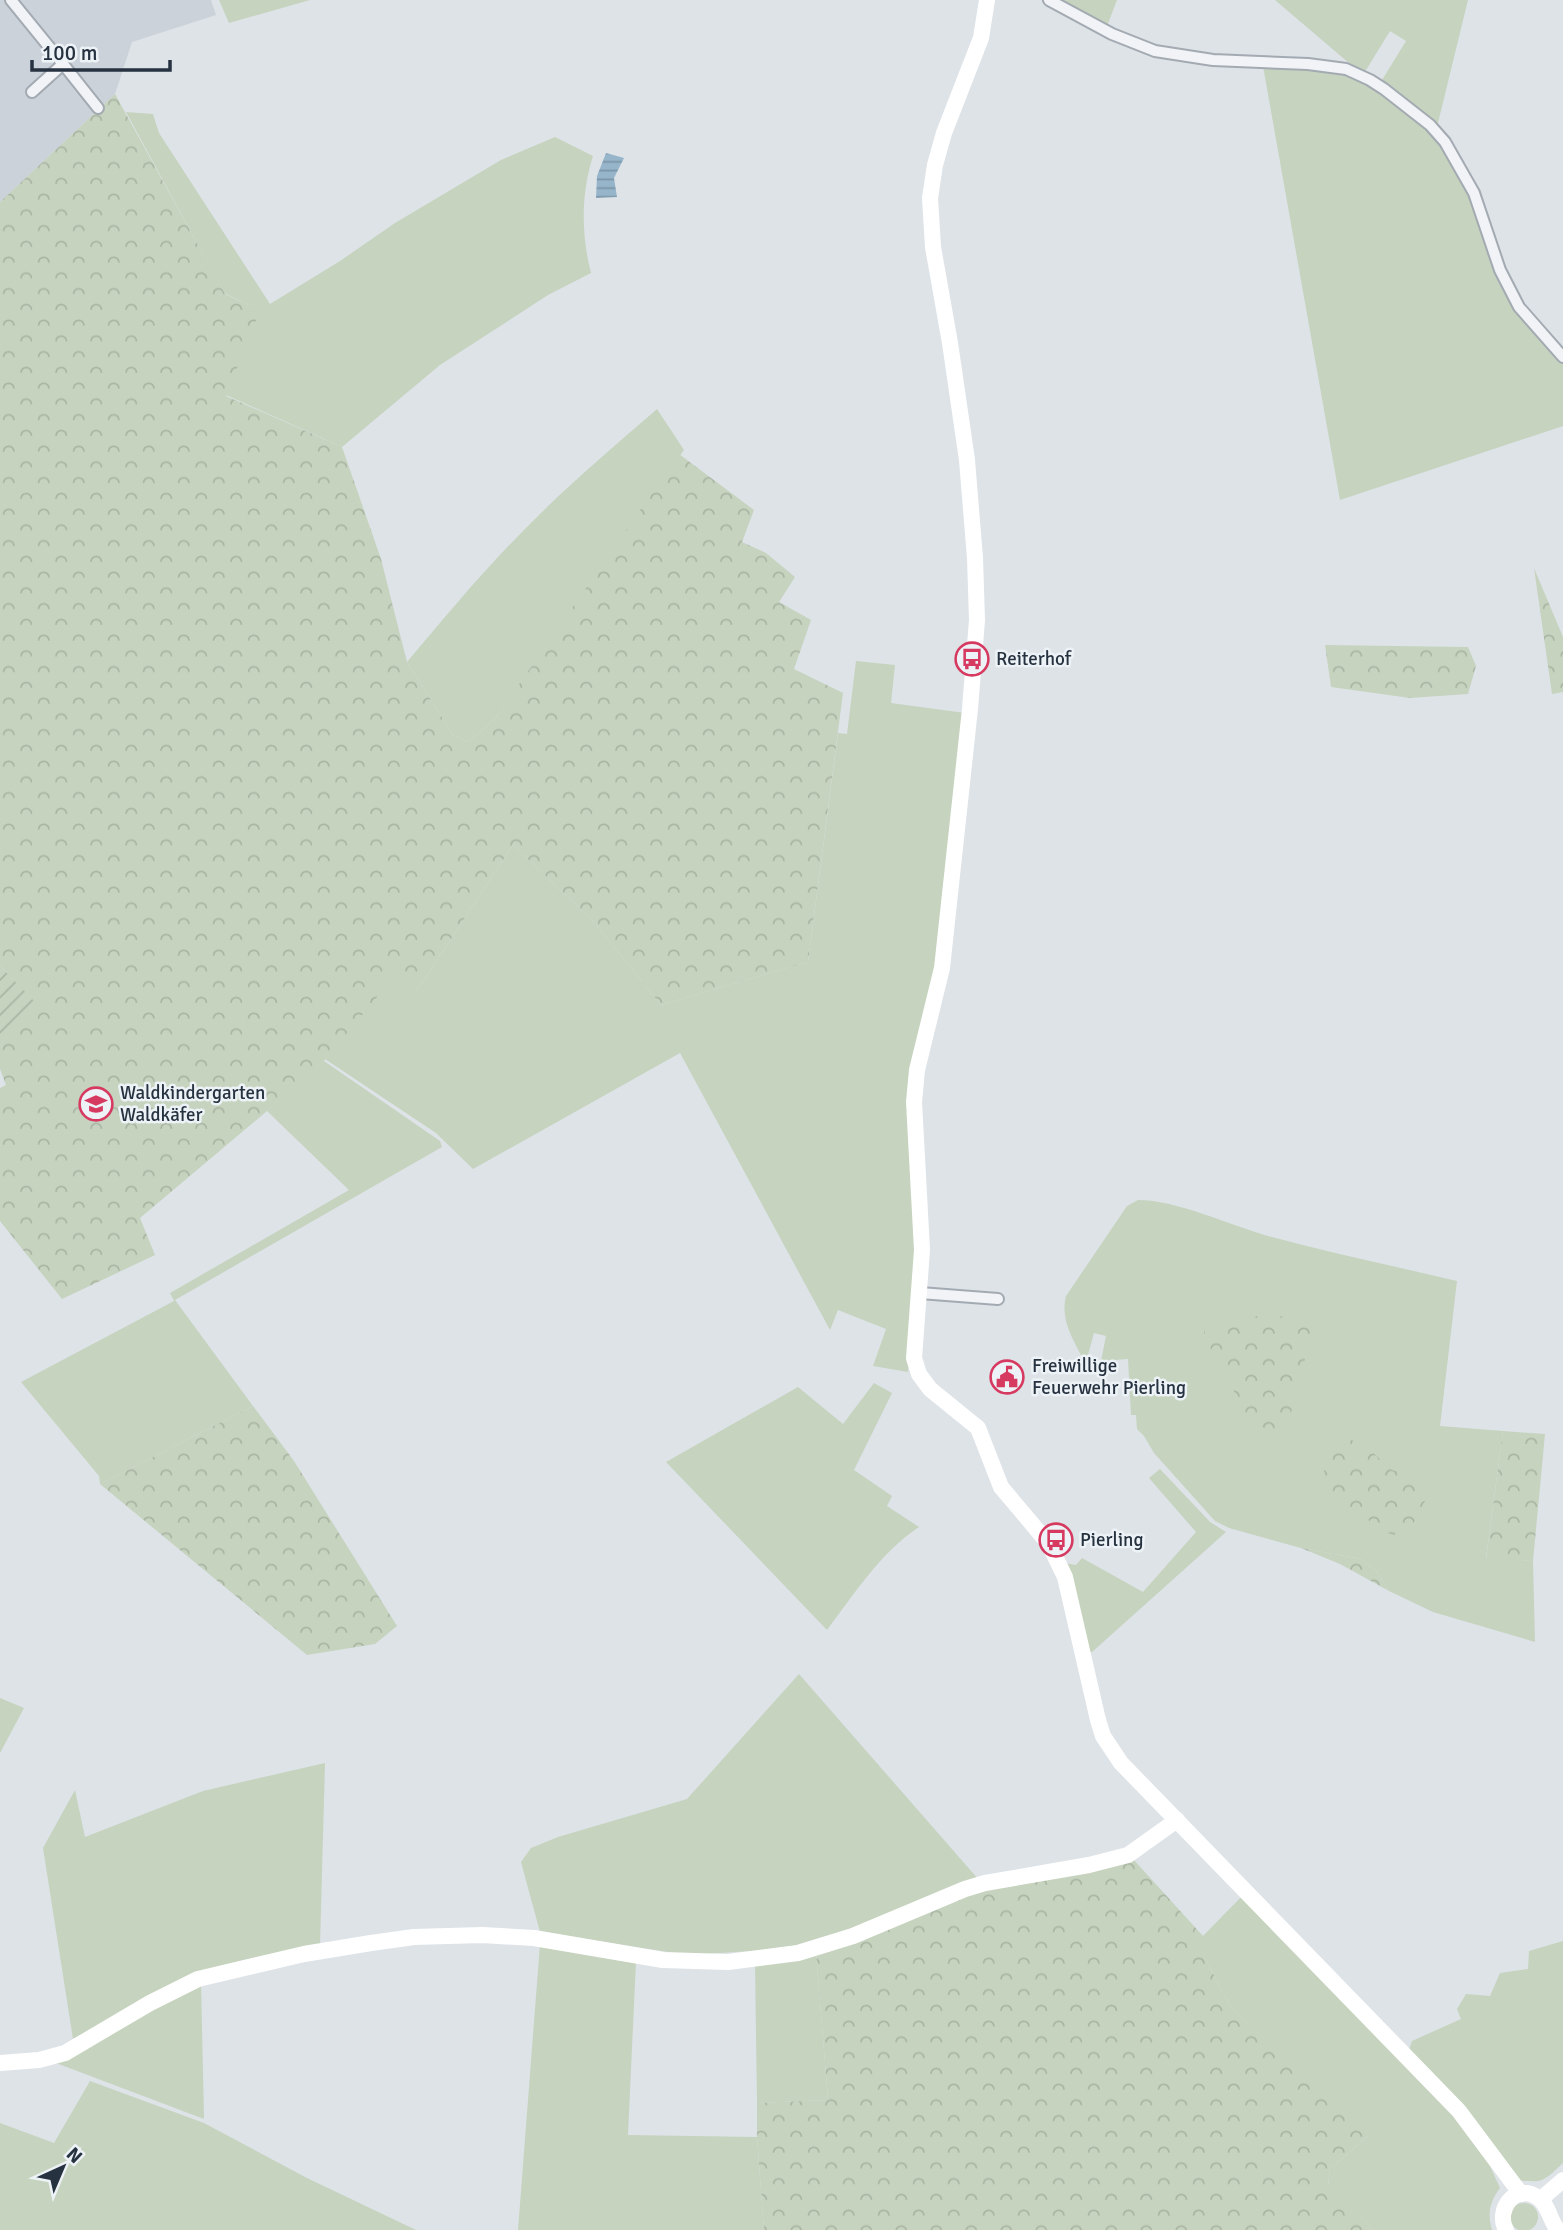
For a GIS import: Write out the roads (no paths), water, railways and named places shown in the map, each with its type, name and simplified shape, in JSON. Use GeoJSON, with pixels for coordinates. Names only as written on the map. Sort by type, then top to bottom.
{"type":"FeatureCollection","features":[{"type":"Feature","properties":{"kind":"main road"},"geometry":{"type":"LineString","coordinates":[[987,0],[981,38],[941,144],[930,198],[931,239],[967,460],[977,620],[942,968],[917,1070],[914,1102],[922,1250],[914,1358],[919,1374],[930,1389],[978,1429],[1002,1487],[1049,1544],[1065,1577],[1103,1736],[1121,1763],[1459,2111],[1521,2194]]}},
{"type":"Feature","properties":{"kind":"main road"},"geometry":{"type":"LineString","coordinates":[[0,2063],[39,2060],[65,2053],[149,2003],[198,1979],[304,1954],[414,1937],[482,1935],[534,1938],[663,1960],[728,1962],[798,1953],[853,1936],[975,1886],[1025,1874],[1089,1865],[1128,1856],[1177,1820]]}},
{"type":"Feature","properties":{"kind":"main road"},"geometry":{"type":"LineString","coordinates":[[1490,2155],[1506,2203],[1502,2217],[1505,2229]]}},
{"type":"Feature","properties":{"kind":"main road"},"geometry":{"type":"LineString","coordinates":[[1541,2200],[1563,2180]]}},
{"type":"Feature","properties":{"kind":"main road"},"geometry":{"type":"LineString","coordinates":[[1506,2203],[1521,2194],[1534,2195],[1546,2205],[1551,2225]]}},
{"type":"Feature","properties":{"kind":"street"},"geometry":{"type":"LineString","coordinates":[[11,0],[98,108]]}},
{"type":"Feature","properties":{"kind":"street"},"geometry":{"type":"LineString","coordinates":[[1049,0],[1123,39],[1154,51],[1213,60],[1333,67],[1353,72],[1377,84],[1430,125],[1446,142],[1474,193],[1500,270],[1519,307],[1563,357]]}},
{"type":"Feature","properties":{"kind":"street"},"geometry":{"type":"LineString","coordinates":[[32,92],[63,64]]}},
{"type":"Feature","properties":{"kind":"street"},"geometry":{"type":"LineString","coordinates":[[920,1293],[998,1299]]}},
{"type":"Feature","properties":{"kind":"water"},"geometry":{"type":"Polygon","coordinates":[[[606,153],[624,158],[614,178],[617,197],[596,198],[597,176],[606,153]]]}},
{"type":"Feature","properties":{"kind":"place","name":"Reiterhof"},"geometry":{"type":"Point","coordinates":[972,659]}},
{"type":"Feature","properties":{"kind":"place","name":"Waldkindergarten Waldkäfer"},"geometry":{"type":"Point","coordinates":[96,1104]}},
{"type":"Feature","properties":{"kind":"place","name":"Freiwillige Feuerwehr Pierling"},"geometry":{"type":"Point","coordinates":[1007,1377]}},
{"type":"Feature","properties":{"kind":"place","name":"Pierling"},"geometry":{"type":"Point","coordinates":[1056,1540]}}]}
